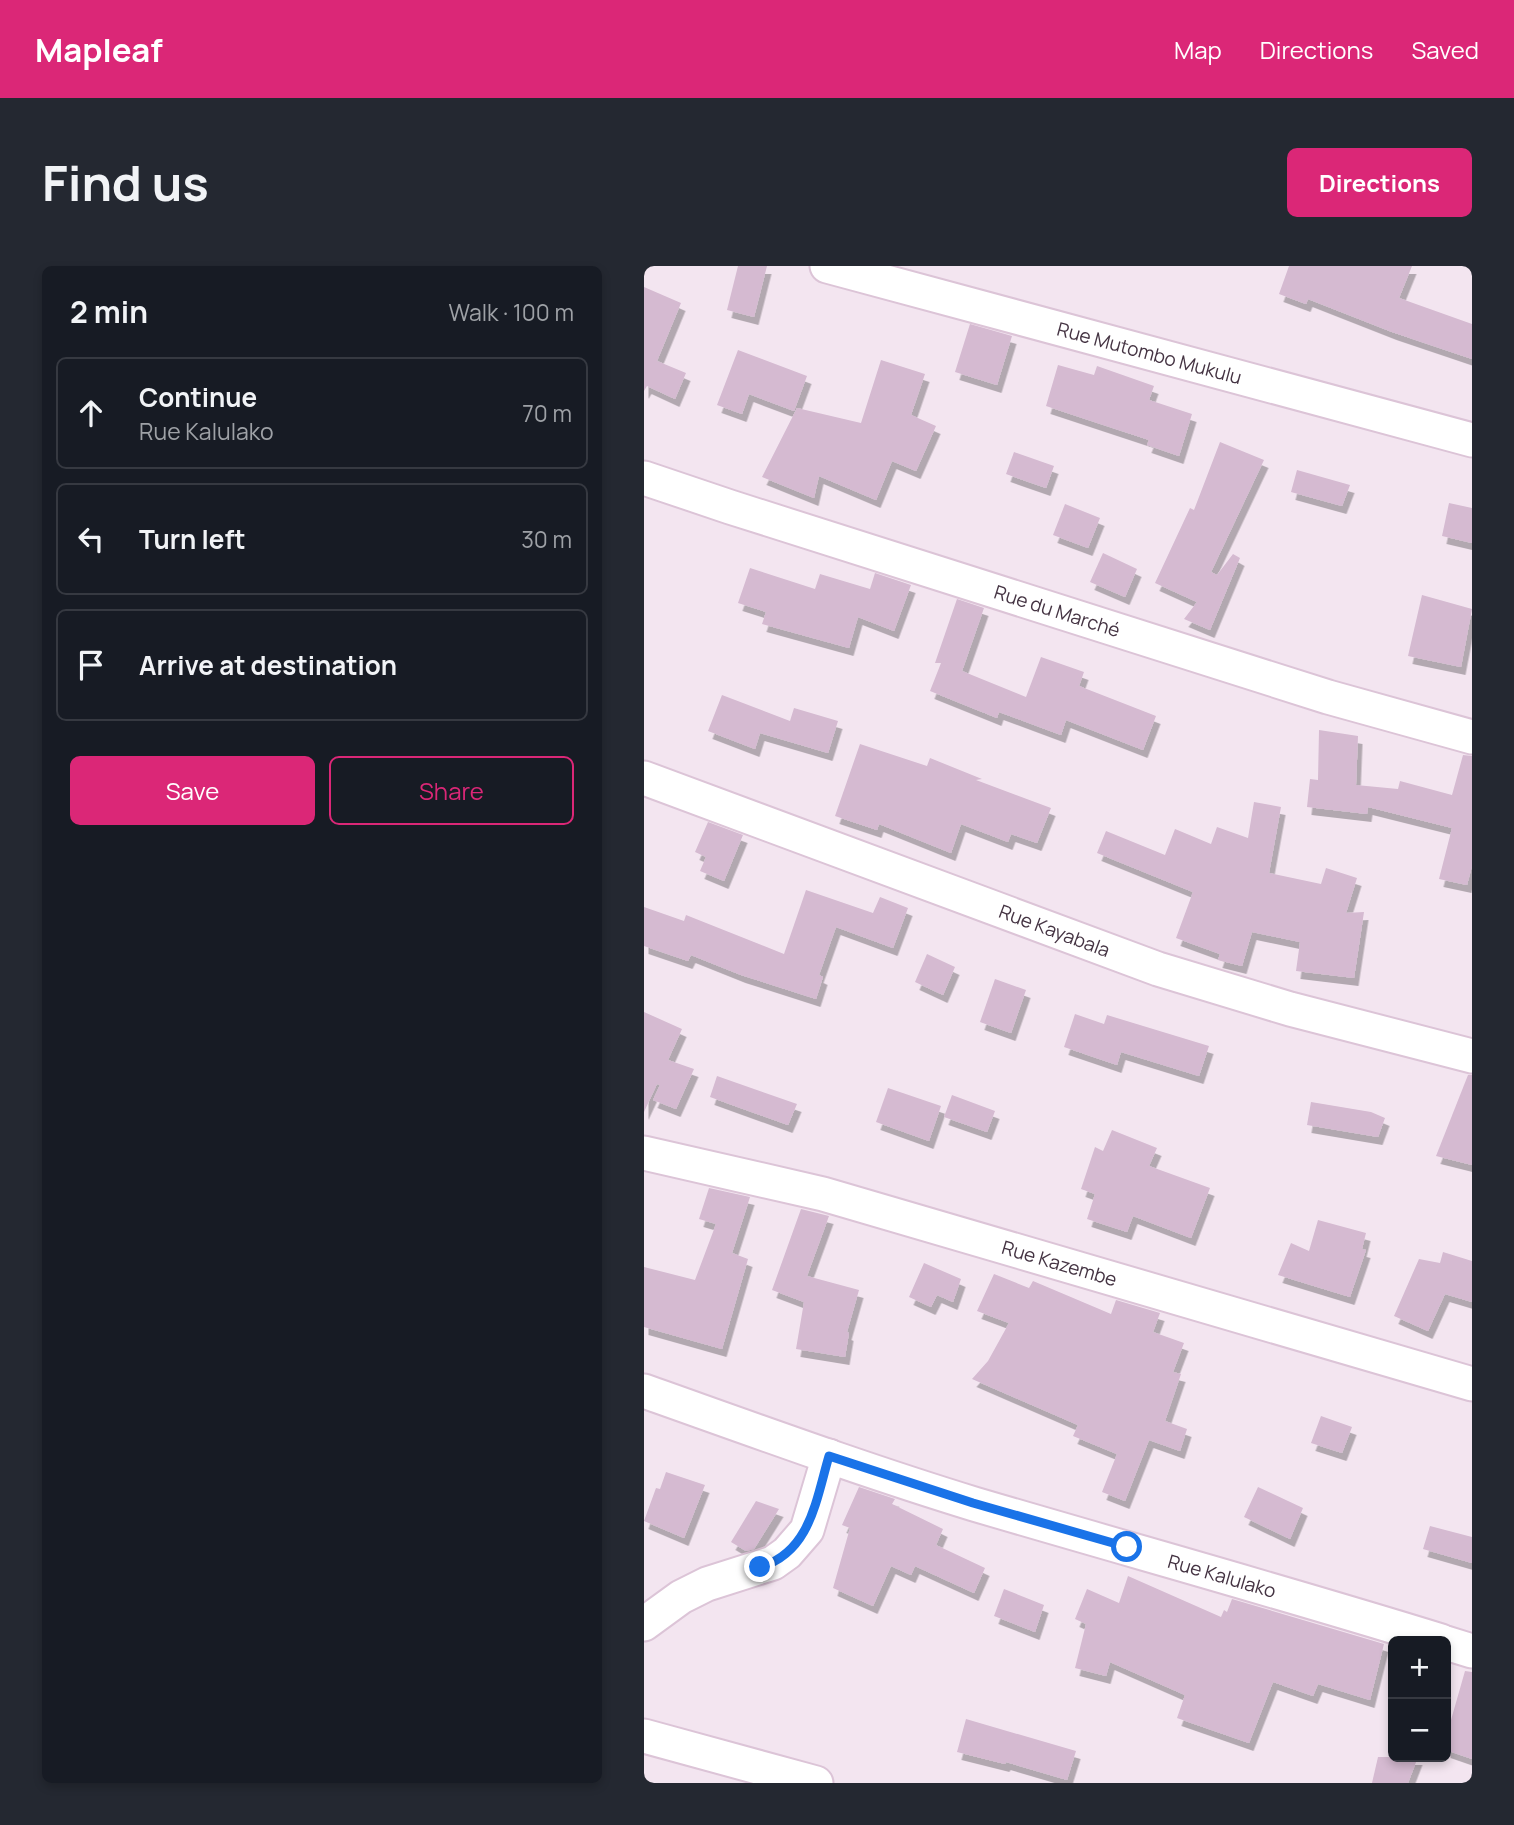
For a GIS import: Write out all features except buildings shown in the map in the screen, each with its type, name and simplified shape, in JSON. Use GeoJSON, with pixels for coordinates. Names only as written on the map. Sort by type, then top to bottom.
{"type":"FeatureCollection","features":[{"type":"Feature","properties":{"kind":"street","name":"Rue Mutombo Mukulu"},"geometry":{"type":"LineString","coordinates":[[827,266],[1472,440]]}},
{"type":"Feature","properties":{"kind":"street","name":"Rue du Marché"},"geometry":{"type":"LineString","coordinates":[[644,478],[1328,697],[1472,737]]}},
{"type":"Feature","properties":{"kind":"street","name":"Rue Kayabala"},"geometry":{"type":"LineString","coordinates":[[644,778],[1158,969],[1290,1009],[1472,1056]]}},
{"type":"Feature","properties":{"kind":"street","name":"Rue Kazembe"},"geometry":{"type":"LineString","coordinates":[[644,1153],[823,1194],[1472,1384]]}},
{"type":"Feature","properties":{"kind":"street","name":"Rue Kalulako"},"geometry":{"type":"LineString","coordinates":[[644,1391],[973,1503],[1423,1636]]}},
{"type":"Feature","properties":{"kind":"street"},"geometry":{"type":"LineString","coordinates":[[644,1624],[681,1597],[707,1584],[773,1563],[787,1553],[807,1530],[829,1456]]}},
{"type":"Feature","properties":{"kind":"street","name":"Rue Kalulako"},"geometry":{"type":"LineString","coordinates":[[1451,1644],[1472,1651]]}},
{"type":"Feature","properties":{"kind":"street"},"geometry":{"type":"LineString","coordinates":[[644,1736],[816,1783]]}},
{"type":"Feature","properties":{"kind":"route"},"geometry":{"type":"LineString","coordinates":[[760,1567],[773,1563],[787,1553],[807,1530],[829,1456],[973,1503],[1127,1547]]}}]}
